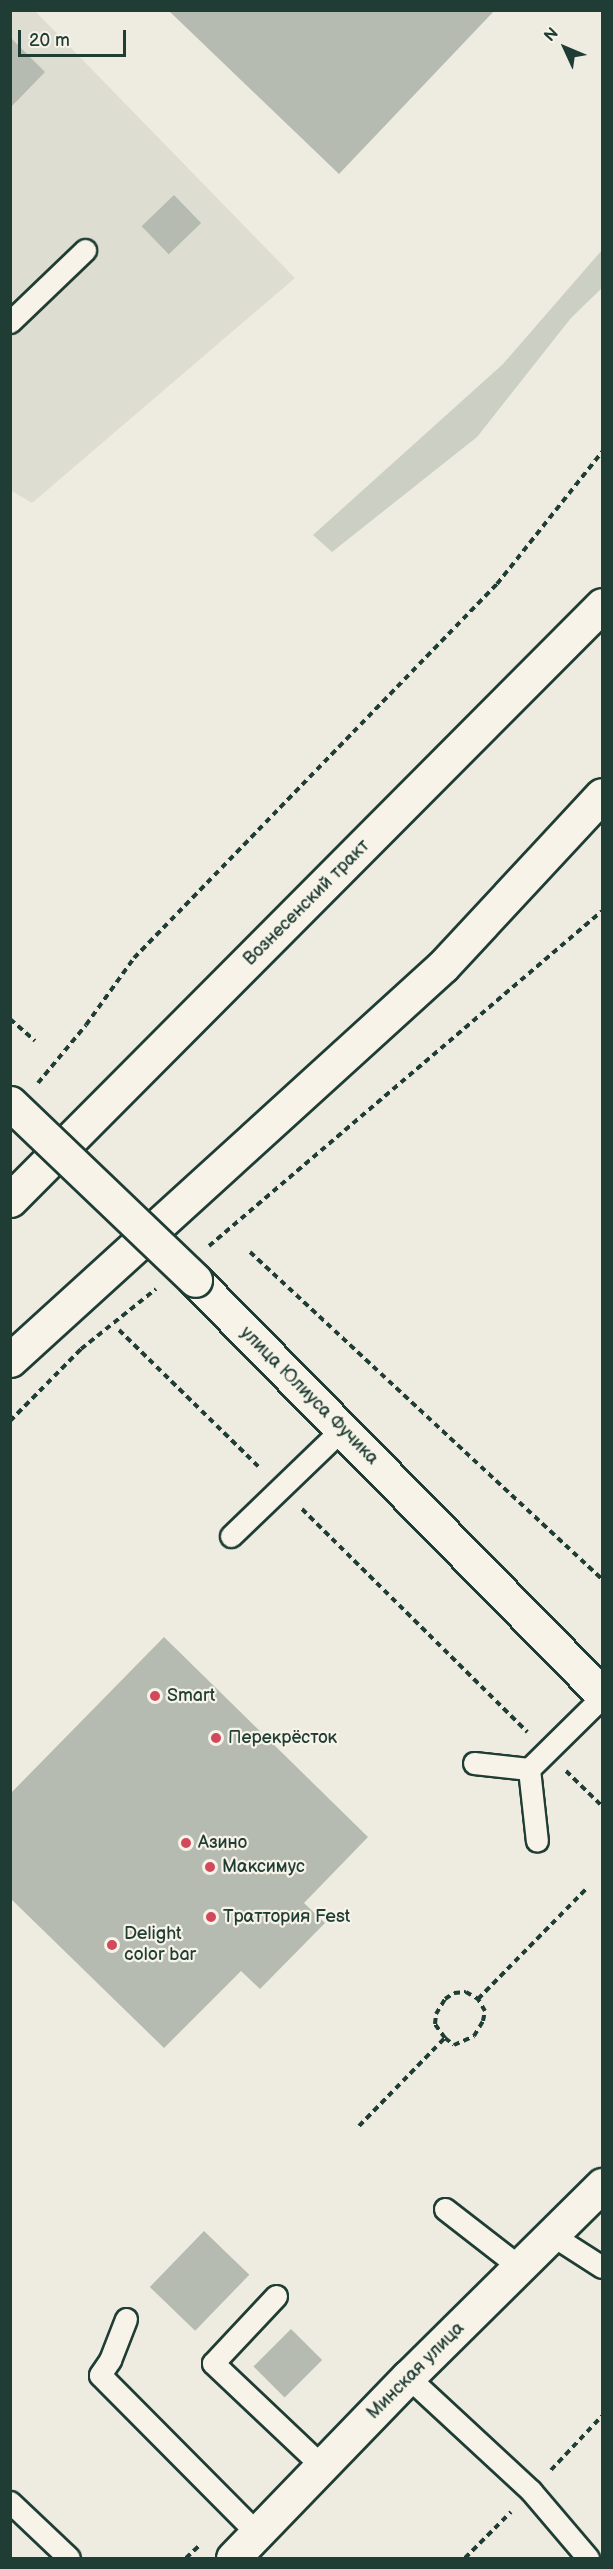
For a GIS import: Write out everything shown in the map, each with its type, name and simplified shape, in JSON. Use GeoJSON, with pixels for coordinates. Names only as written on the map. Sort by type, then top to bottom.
{"type":"FeatureCollection","features":[{"type":"Feature","properties":{"kind":"main road","name":"Вознесенский тракт"},"geometry":{"type":"LineString","coordinates":[[10,1200],[603,604]]}},
{"type":"Feature","properties":{"kind":"main road"},"geometry":{"type":"LineString","coordinates":[[10,1360],[443,966],[603,795]]}},
{"type":"Feature","properties":{"kind":"main road","name":"улица Юлиуса Фучика"},"geometry":{"type":"LineString","coordinates":[[22,1096],[187,1272],[603,1695]]}},
{"type":"Feature","properties":{"kind":"main road","name":"Минская улица"},"geometry":{"type":"LineString","coordinates":[[232,2559],[408,2377],[603,2186]]}},
{"type":"Feature","properties":{"kind":"lane"},"geometry":{"type":"LineString","coordinates":[[10,322],[85,250]]}},
{"type":"Feature","properties":{"kind":"lane"},"geometry":{"type":"LineString","coordinates":[[231,1536],[342,1429]]}},
{"type":"Feature","properties":{"kind":"lane"},"geometry":{"type":"LineString","coordinates":[[474,1763],[529,1769],[603,1695]]}},
{"type":"Feature","properties":{"kind":"lane"},"geometry":{"type":"LineString","coordinates":[[529,1769],[537,1841]]}},
{"type":"Feature","properties":{"kind":"lane"},"geometry":{"type":"LineString","coordinates":[[445,2209],[521,2268]]}},
{"type":"Feature","properties":{"kind":"lane"},"geometry":{"type":"LineString","coordinates":[[552,2235],[603,2267]]}},
{"type":"Feature","properties":{"kind":"lane"},"geometry":{"type":"LineString","coordinates":[[276,2296],[213,2363],[322,2466]]}},
{"type":"Feature","properties":{"kind":"lane"},"geometry":{"type":"LineString","coordinates":[[126,2319],[110,2360],[100,2375],[257,2533]]}},
{"type":"Feature","properties":{"kind":"lane"},"geometry":{"type":"LineString","coordinates":[[408,2377],[531,2491],[588,2559]]}},
{"type":"Feature","properties":{"kind":"lane"},"geometry":{"type":"LineString","coordinates":[[10,2502],[69,2559]]}},
{"type":"Feature","properties":{"kind":"path"},"geometry":{"type":"LineString","coordinates":[[22,1096],[86,1024],[134,958],[497,584],[603,452]]}},
{"type":"Feature","properties":{"kind":"path"},"geometry":{"type":"LineString","coordinates":[[10,1421],[81,1349],[187,1272],[603,911]]}},
{"type":"Feature","properties":{"kind":"path"},"geometry":{"type":"LineString","coordinates":[[10,1019],[35,1041]]}},
{"type":"Feature","properties":{"kind":"path"},"geometry":{"type":"LineString","coordinates":[[250,1252],[603,1579]]}},
{"type":"Feature","properties":{"kind":"path"},"geometry":{"type":"LineString","coordinates":[[119,1330],[603,1806]]}},
{"type":"Feature","properties":{"kind":"path"},"geometry":{"type":"LineString","coordinates":[[478,1999],[586,1889]]}},
{"type":"Feature","properties":{"kind":"path"},"geometry":{"type":"LineString","coordinates":[[466,1992],[478,1999],[485,2011],[483,2021],[474,2036],[454,2044],[445,2038],[435,2024],[435,2014],[445,1999],[454,1993],[466,1992]]}},
{"type":"Feature","properties":{"kind":"path"},"geometry":{"type":"LineString","coordinates":[[359,2126],[445,2038]]}},
{"type":"Feature","properties":{"kind":"shaded area"},"geometry":{"type":"Polygon","coordinates":[[[10,11],[35,11],[295,278],[32,503],[10,490],[10,11]]]}},
{"type":"Feature","properties":{"kind":"shaded area"},"geometry":{"type":"Polygon","coordinates":[[[602,250],[602,288],[571,318],[477,437],[332,552],[313,535],[503,364],[602,250]]]}},
{"type":"Feature","properties":{"kind":"building"},"geometry":{"type":"Polygon","coordinates":[[[168,10],[495,10],[339,174],[168,10]]]}},
{"type":"Feature","properties":{"kind":"building"},"geometry":{"type":"Polygon","coordinates":[[[10,37],[45,72],[10,108],[10,37]]]}},
{"type":"Feature","properties":{"kind":"building"},"geometry":{"type":"Polygon","coordinates":[[[174,195],[201,223],[169,254],[142,226],[174,195]]]}},
{"type":"Feature","properties":{"kind":"building","name":"Азино"},"geometry":{"type":"Polygon","coordinates":[[[164,1637],[368,1837],[304,1903],[325,1923],[260,1989],[241,1971],[164,2048],[10,1898],[10,1794],[164,1637]]]}},
{"type":"Feature","properties":{"kind":"building"},"geometry":{"type":"Polygon","coordinates":[[[204,2231],[249,2275],[195,2331],[150,2287],[204,2231]]]}},
{"type":"Feature","properties":{"kind":"building"},"geometry":{"type":"Polygon","coordinates":[[[291,2329],[322,2360],[285,2398],[254,2366],[291,2329]]]}},
{"type":"Feature","properties":{"kind":"place","name":"Smart"},"geometry":{"type":"Point","coordinates":[155,1696]}},
{"type":"Feature","properties":{"kind":"place","name":"Перекрёсток"},"geometry":{"type":"Point","coordinates":[216,1738]}},
{"type":"Feature","properties":{"kind":"place","name":"Азино"},"geometry":{"type":"Point","coordinates":[186,1843]}},
{"type":"Feature","properties":{"kind":"place","name":"Максимус"},"geometry":{"type":"Point","coordinates":[210,1867]}},
{"type":"Feature","properties":{"kind":"place","name":"Траттория Fest"},"geometry":{"type":"Point","coordinates":[211,1917]}},
{"type":"Feature","properties":{"kind":"place","name":"Delight color bar"},"geometry":{"type":"Point","coordinates":[112,1945]}}]}
